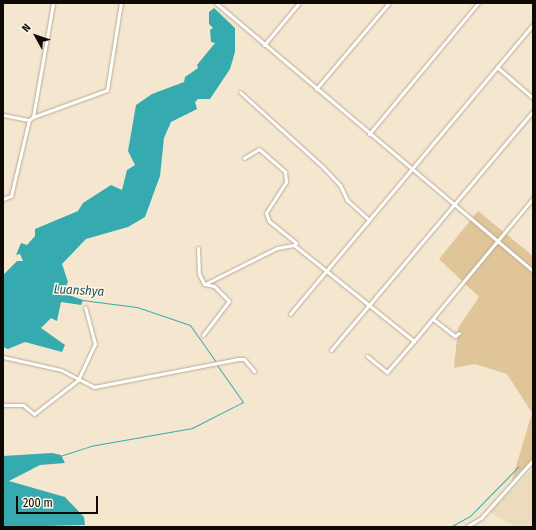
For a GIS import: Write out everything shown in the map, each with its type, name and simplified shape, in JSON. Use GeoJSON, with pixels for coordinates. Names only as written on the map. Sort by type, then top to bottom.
{"type":"FeatureCollection","features":[{"type":"Feature","properties":{"kind":"street"},"geometry":{"type":"LineString","coordinates":[[33,117],[53,3]]}},
{"type":"Feature","properties":{"kind":"street"},"geometry":{"type":"LineString","coordinates":[[3,199],[11,196],[29,120],[33,117],[107,90],[121,3]]}},
{"type":"Feature","properties":{"kind":"street"},"geometry":{"type":"LineString","coordinates":[[216,3],[369,134],[533,271]]}},
{"type":"Feature","properties":{"kind":"street"},"geometry":{"type":"LineString","coordinates":[[264,45],[299,3]]}},
{"type":"Feature","properties":{"kind":"street"},"geometry":{"type":"LineString","coordinates":[[316,89],[389,3]]}},
{"type":"Feature","properties":{"kind":"street"},"geometry":{"type":"LineString","coordinates":[[369,134],[478,3]]}},
{"type":"Feature","properties":{"kind":"street"},"geometry":{"type":"LineString","coordinates":[[290,314],[533,24]]}},
{"type":"Feature","properties":{"kind":"street"},"geometry":{"type":"LineString","coordinates":[[497,67],[533,98]]}},
{"type":"Feature","properties":{"kind":"street"},"geometry":{"type":"LineString","coordinates":[[240,92],[324,167],[340,184],[347,200],[369,220]]}},
{"type":"Feature","properties":{"kind":"street"},"geometry":{"type":"LineString","coordinates":[[331,350],[533,111]]}},
{"type":"Feature","properties":{"kind":"street"},"geometry":{"type":"LineString","coordinates":[[3,115],[29,120]]}},
{"type":"Feature","properties":{"kind":"street"},"geometry":{"type":"LineString","coordinates":[[244,158],[259,149],[285,172],[286,182],[266,213],[269,221],[296,243],[294,245],[414,341]]}},
{"type":"Feature","properties":{"kind":"street"},"geometry":{"type":"LineString","coordinates":[[368,356],[387,372],[533,198]]}},
{"type":"Feature","properties":{"kind":"street"},"geometry":{"type":"LineString","coordinates":[[205,284],[278,248],[294,245]]}},
{"type":"Feature","properties":{"kind":"street"},"geometry":{"type":"LineString","coordinates":[[198,248],[198,274],[205,284],[214,286],[229,301],[203,335]]}},
{"type":"Feature","properties":{"kind":"street"},"geometry":{"type":"LineString","coordinates":[[3,405],[23,405],[34,414],[78,380],[95,344],[85,307]]}},
{"type":"Feature","properties":{"kind":"street"},"geometry":{"type":"LineString","coordinates":[[433,319],[455,336],[459,333]]}},
{"type":"Feature","properties":{"kind":"street"},"geometry":{"type":"LineString","coordinates":[[3,356],[61,370],[94,387],[242,359],[254,371]]}},
{"type":"Feature","properties":{"kind":"street"},"geometry":{"type":"LineString","coordinates":[[466,527],[481,518],[533,460]]}},
{"type":"Feature","properties":{"kind":"shaded area"},"geometry":{"type":"Polygon","coordinates":[[[478,211],[533,256],[533,459],[512,480],[532,413],[507,374],[475,364],[454,368],[458,328],[479,297],[439,259],[478,211]]]}},
{"type":"Feature","properties":{"kind":"shaded area"},"geometry":{"type":"Polygon","coordinates":[[[533,468],[533,527],[516,527],[490,512],[533,468]]]}},
{"type":"Feature","properties":{"kind":"water"},"geometry":{"type":"Polygon","coordinates":[[[214,8],[235,28],[235,52],[230,69],[210,99],[198,99],[195,102],[197,109],[171,122],[164,138],[160,176],[145,217],[128,227],[86,239],[62,264],[68,282],[63,293],[83,300],[81,305],[61,302],[57,321],[51,318],[41,328],[65,345],[62,352],[25,342],[8,349],[3,347],[3,275],[17,261],[23,261],[20,254],[16,255],[21,243],[27,245],[35,236],[35,229],[78,211],[83,203],[111,185],[122,190],[127,170],[135,165],[128,151],[136,105],[152,94],[184,82],[185,77],[198,68],[197,65],[215,43],[211,42],[210,30],[213,28],[209,24],[209,12],[214,8]]]}},
{"type":"Feature","properties":{"kind":"water"},"geometry":{"type":"Polygon","coordinates":[[[52,453],[61,455],[65,463],[40,465],[9,481],[65,497],[84,517],[85,525],[3,527],[3,456],[52,453]]]}},
{"type":"Feature","properties":{"kind":"waterway","name":"Luanshya"},"geometry":{"type":"LineString","coordinates":[[82,300],[137,307],[190,325],[216,362]]}},
{"type":"Feature","properties":{"kind":"waterway","name":"Luanshya"},"geometry":{"type":"LineString","coordinates":[[60,456],[90,446],[192,428],[243,402],[217,365]]}},
{"type":"Feature","properties":{"kind":"waterway"},"geometry":{"type":"LineString","coordinates":[[450,527],[470,516],[518,467]]}}]}
